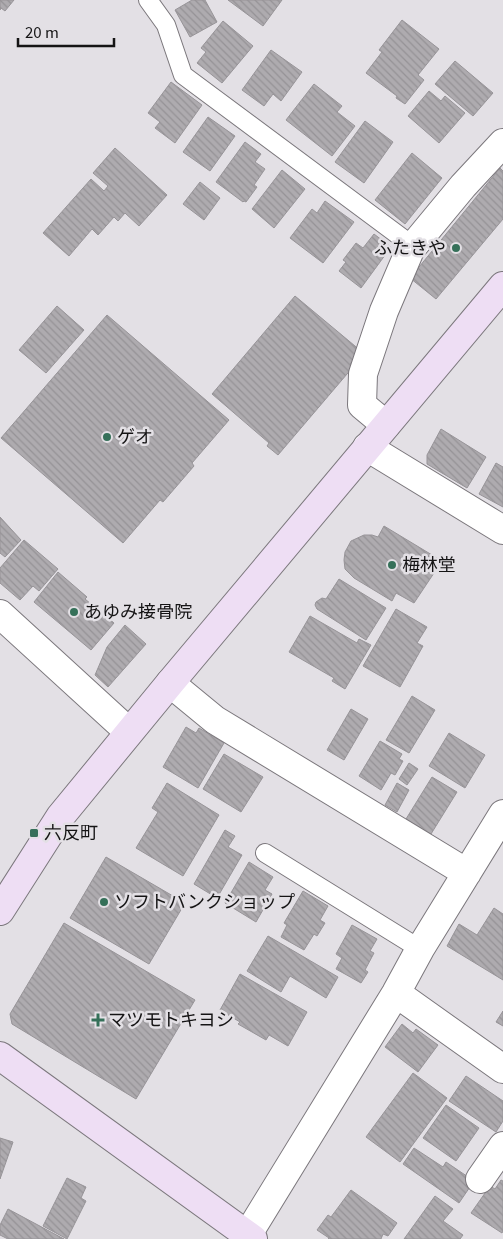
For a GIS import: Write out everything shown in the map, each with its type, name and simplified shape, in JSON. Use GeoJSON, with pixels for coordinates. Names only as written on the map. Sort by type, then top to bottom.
{"type":"FeatureCollection","features":[{"type":"Feature","properties":{"kind":"street"},"geometry":{"type":"LineString","coordinates":[[386,425],[362,405],[363,374],[384,311],[410,250],[463,186],[503,143]]}},
{"type":"Feature","properties":{"kind":"street"},"geometry":{"type":"LineString","coordinates":[[1,908],[60,817],[503,286]]}},
{"type":"Feature","properties":{"kind":"street"},"geometry":{"type":"LineString","coordinates":[[367,447],[503,530]]}},
{"type":"Feature","properties":{"kind":"street"},"geometry":{"type":"LineString","coordinates":[[0,614],[129,732]]}},
{"type":"Feature","properties":{"kind":"street"},"geometry":{"type":"LineString","coordinates":[[170,683],[215,720],[467,873]]}},
{"type":"Feature","properties":{"kind":"street"},"geometry":{"type":"LineString","coordinates":[[0,1056],[248,1238],[396,993],[420,949],[503,814]]}},
{"type":"Feature","properties":{"kind":"street"},"geometry":{"type":"LineString","coordinates":[[396,993],[503,1069]]}},
{"type":"Feature","properties":{"kind":"street"},"geometry":{"type":"LineString","coordinates":[[480,1179],[503,1146]]}},
{"type":"Feature","properties":{"kind":"lane"},"geometry":{"type":"LineString","coordinates":[[148,0],[166,25],[183,75],[413,246]]}},
{"type":"Feature","properties":{"kind":"lane"},"geometry":{"type":"LineString","coordinates":[[265,853],[420,949]]}},
{"type":"Feature","properties":{"kind":"building"},"geometry":{"type":"Polygon","coordinates":[[[0,0],[14,0],[5,11],[1,8],[0,10],[0,0]]]}},
{"type":"Feature","properties":{"kind":"building"},"geometry":{"type":"Polygon","coordinates":[[[192,0],[205,0],[217,22],[190,37],[175,10],[192,0]]]}},
{"type":"Feature","properties":{"kind":"building"},"geometry":{"type":"Polygon","coordinates":[[[228,0],[282,0],[263,26],[228,0]]]}},
{"type":"Feature","properties":{"kind":"building"},"geometry":{"type":"Polygon","coordinates":[[[402,20],[439,49],[418,75],[424,80],[405,104],[366,73],[382,52],[379,50],[402,20]]]}},
{"type":"Feature","properties":{"kind":"building"},"geometry":{"type":"Polygon","coordinates":[[[223,21],[253,46],[222,83],[197,63],[206,52],[201,48],[223,21]]]}},
{"type":"Feature","properties":{"kind":"building"},"geometry":{"type":"Polygon","coordinates":[[[271,50],[302,72],[281,101],[273,94],[264,106],[242,90],[271,50]]]}},
{"type":"Feature","properties":{"kind":"building"},"geometry":{"type":"Polygon","coordinates":[[[455,61],[493,93],[473,116],[435,84],[455,61]]]}},
{"type":"Feature","properties":{"kind":"building"},"geometry":{"type":"Polygon","coordinates":[[[171,82],[202,105],[175,143],[155,128],[160,122],[148,113],[171,82]]]}},
{"type":"Feature","properties":{"kind":"building"},"geometry":{"type":"Polygon","coordinates":[[[314,84],[342,106],[337,112],[355,126],[332,156],[286,120],[314,84]]]}},
{"type":"Feature","properties":{"kind":"building"},"geometry":{"type":"Polygon","coordinates":[[[429,91],[441,101],[445,96],[465,113],[439,143],[408,116],[429,91]]]}},
{"type":"Feature","properties":{"kind":"building"},"geometry":{"type":"Polygon","coordinates":[[[208,117],[235,136],[210,171],[183,152],[208,117]]]}},
{"type":"Feature","properties":{"kind":"building"},"geometry":{"type":"Polygon","coordinates":[[[365,121],[393,142],[364,183],[335,162],[365,121]]]}},
{"type":"Feature","properties":{"kind":"building"},"geometry":{"type":"Polygon","coordinates":[[[245,142],[261,154],[255,162],[265,169],[254,185],[257,187],[246,202],[243,202],[216,182],[245,142]]]}},
{"type":"Feature","properties":{"kind":"building"},"geometry":{"type":"Polygon","coordinates":[[[115,148],[167,195],[139,226],[125,213],[118,221],[114,217],[98,235],[92,229],[69,256],[43,233],[91,179],[104,191],[108,186],[93,173],[115,148]]]}},
{"type":"Feature","properties":{"kind":"building"},"geometry":{"type":"Polygon","coordinates":[[[412,153],[442,178],[405,224],[375,200],[412,153]]]}},
{"type":"Feature","properties":{"kind":"building","name":"ふたきや"},"geometry":{"type":"Polygon","coordinates":[[[500,168],[503,171],[503,219],[436,299],[410,278],[500,168]]]}},
{"type":"Feature","properties":{"kind":"building"},"geometry":{"type":"Polygon","coordinates":[[[282,170],[305,189],[274,228],[252,209],[282,170]]]}},
{"type":"Feature","properties":{"kind":"building"},"geometry":{"type":"Polygon","coordinates":[[[200,182],[220,198],[204,220],[183,204],[200,182]]]}},
{"type":"Feature","properties":{"kind":"building"},"geometry":{"type":"Polygon","coordinates":[[[325,201],[354,222],[323,263],[290,238],[312,209],[317,213],[325,201]]]}},
{"type":"Feature","properties":{"kind":"building"},"geometry":{"type":"Polygon","coordinates":[[[374,234],[391,247],[361,288],[339,271],[346,262],[343,260],[356,243],[363,248],[374,234]]]}},
{"type":"Feature","properties":{"kind":"building"},"geometry":{"type":"Polygon","coordinates":[[[295,296],[361,351],[350,364],[353,367],[278,455],[267,446],[269,443],[212,394],[295,296]]]}},
{"type":"Feature","properties":{"kind":"building"},"geometry":{"type":"Polygon","coordinates":[[[57,306],[84,330],[46,373],[19,350],[57,306]]]}},
{"type":"Feature","properties":{"kind":"building"},"geometry":{"type":"Polygon","coordinates":[[[107,315],[229,420],[192,463],[194,466],[163,502],[160,500],[123,543],[1,438],[107,315]]]}},
{"type":"Feature","properties":{"kind":"building"},"geometry":{"type":"Polygon","coordinates":[[[441,429],[486,457],[467,488],[427,464],[427,455],[441,429]]]}},
{"type":"Feature","properties":{"kind":"building"},"geometry":{"type":"Polygon","coordinates":[[[496,463],[503,467],[503,507],[479,494],[496,463]]]}},
{"type":"Feature","properties":{"kind":"building"},"geometry":{"type":"Polygon","coordinates":[[[0,517],[21,540],[5,557],[0,553],[0,517]]]}},
{"type":"Feature","properties":{"kind":"building","name":"梅林堂"},"geometry":{"type":"Polygon","coordinates":[[[384,526],[442,561],[414,603],[396,593],[392,601],[354,578],[345,569],[345,552],[351,541],[364,535],[378,537],[384,526]]]}},
{"type":"Feature","properties":{"kind":"building"},"geometry":{"type":"Polygon","coordinates":[[[24,540],[58,569],[39,591],[33,586],[20,600],[0,583],[0,568],[24,540]]]}},
{"type":"Feature","properties":{"kind":"building","name":"あゆみ接骨院"},"geometry":{"type":"Polygon","coordinates":[[[58,572],[87,597],[85,599],[114,623],[91,650],[34,602],[58,572]]]}},
{"type":"Feature","properties":{"kind":"building"},"geometry":{"type":"Polygon","coordinates":[[[339,579],[386,608],[366,640],[317,609],[315,605],[322,598],[326,599],[339,579]]]}},
{"type":"Feature","properties":{"kind":"building"},"geometry":{"type":"Polygon","coordinates":[[[396,609],[427,627],[417,643],[423,646],[400,687],[363,666],[396,609]]]}},
{"type":"Feature","properties":{"kind":"building"},"geometry":{"type":"Polygon","coordinates":[[[310,616],[357,643],[359,639],[371,645],[345,689],[332,681],[334,678],[289,652],[310,616]]]}},
{"type":"Feature","properties":{"kind":"building"},"geometry":{"type":"Polygon","coordinates":[[[125,625],[146,644],[108,687],[95,675],[107,647],[125,625]]]}},
{"type":"Feature","properties":{"kind":"building"},"geometry":{"type":"Polygon","coordinates":[[[412,696],[435,710],[409,753],[386,740],[412,696]]]}},
{"type":"Feature","properties":{"kind":"building"},"geometry":{"type":"Polygon","coordinates":[[[351,709],[368,719],[344,760],[327,750],[351,709]]]}},
{"type":"Feature","properties":{"kind":"building"},"geometry":{"type":"Polygon","coordinates":[[[186,727],[196,733],[199,728],[224,743],[198,788],[163,767],[186,727]]]}},
{"type":"Feature","properties":{"kind":"building"},"geometry":{"type":"Polygon","coordinates":[[[449,733],[485,755],[465,788],[429,766],[449,733]]]}},
{"type":"Feature","properties":{"kind":"building"},"geometry":{"type":"Polygon","coordinates":[[[380,741],[402,754],[399,759],[403,761],[395,775],[391,773],[381,790],[359,776],[380,741]]]}},
{"type":"Feature","properties":{"kind":"building"},"geometry":{"type":"Polygon","coordinates":[[[224,754],[263,777],[241,812],[203,789],[224,754]]]}},
{"type":"Feature","properties":{"kind":"building"},"geometry":{"type":"Polygon","coordinates":[[[409,763],[418,769],[407,785],[399,779],[409,763]]]}},
{"type":"Feature","properties":{"kind":"building"},"geometry":{"type":"Polygon","coordinates":[[[432,777],[457,792],[431,834],[406,819],[432,777]]]}},
{"type":"Feature","properties":{"kind":"building"},"geometry":{"type":"Polygon","coordinates":[[[167,783],[219,815],[183,876],[136,848],[158,812],[152,808],[167,783]]]}},
{"type":"Feature","properties":{"kind":"building"},"geometry":{"type":"Polygon","coordinates":[[[397,783],[409,790],[397,812],[385,805],[397,783]]]}},
{"type":"Feature","properties":{"kind":"building"},"geometry":{"type":"Polygon","coordinates":[[[225,830],[235,836],[228,847],[242,855],[217,898],[194,884],[225,830]]]}},
{"type":"Feature","properties":{"kind":"building"},"geometry":{"type":"Polygon","coordinates":[[[106,857],[185,903],[149,964],[70,918],[106,857]]]}},
{"type":"Feature","properties":{"kind":"building"},"geometry":{"type":"Polygon","coordinates":[[[249,862],[273,877],[265,890],[272,894],[256,922],[225,903],[249,862]]]}},
{"type":"Feature","properties":{"kind":"building"},"geometry":{"type":"Polygon","coordinates":[[[303,891],[328,906],[320,920],[325,923],[317,936],[314,934],[304,950],[281,937],[287,925],[284,923],[303,891]]]}},
{"type":"Feature","properties":{"kind":"building"},"geometry":{"type":"Polygon","coordinates":[[[494,908],[503,914],[503,980],[447,946],[459,924],[477,935],[494,908]]]}},
{"type":"Feature","properties":{"kind":"building"},"geometry":{"type":"Polygon","coordinates":[[[64,923],[195,1000],[136,1099],[12,1024],[10,1014],[64,923]]]}},
{"type":"Feature","properties":{"kind":"building"},"geometry":{"type":"Polygon","coordinates":[[[352,925],[377,939],[370,951],[374,953],[365,970],[368,972],[361,983],[336,969],[342,958],[336,954],[352,925]]]}},
{"type":"Feature","properties":{"kind":"building"},"geometry":{"type":"Polygon","coordinates":[[[268,936],[338,977],[326,998],[290,976],[281,992],[247,971],[268,936]]]}},
{"type":"Feature","properties":{"kind":"building"},"geometry":{"type":"Polygon","coordinates":[[[240,974],[307,1012],[288,1046],[269,1035],[266,1040],[238,1024],[240,1022],[220,1010],[240,974]]]}},
{"type":"Feature","properties":{"kind":"building"},"geometry":{"type":"Polygon","coordinates":[[[503,1011],[503,1026],[496,1022],[503,1011]]]}},
{"type":"Feature","properties":{"kind":"building"},"geometry":{"type":"Polygon","coordinates":[[[402,1024],[413,1033],[416,1029],[438,1045],[418,1072],[385,1047],[402,1024]]]}},
{"type":"Feature","properties":{"kind":"building"},"geometry":{"type":"Polygon","coordinates":[[[413,1073],[447,1098],[400,1162],[366,1137],[413,1073]]]}},
{"type":"Feature","properties":{"kind":"building"},"geometry":{"type":"Polygon","coordinates":[[[466,1076],[503,1101],[503,1121],[496,1132],[449,1101],[466,1076]]]}},
{"type":"Feature","properties":{"kind":"building"},"geometry":{"type":"Polygon","coordinates":[[[446,1105],[479,1128],[456,1161],[423,1138],[446,1105]]]}},
{"type":"Feature","properties":{"kind":"building"},"geometry":{"type":"Polygon","coordinates":[[[0,1138],[13,1142],[0,1179],[0,1138]]]}},
{"type":"Feature","properties":{"kind":"building"},"geometry":{"type":"Polygon","coordinates":[[[414,1148],[443,1167],[446,1162],[474,1181],[459,1203],[403,1164],[414,1148]]]}},
{"type":"Feature","properties":{"kind":"building"},"geometry":{"type":"Polygon","coordinates":[[[67,1178],[86,1187],[81,1198],[86,1201],[67,1239],[43,1226],[67,1178]]]}},
{"type":"Feature","properties":{"kind":"building"},"geometry":{"type":"Polygon","coordinates":[[[501,1180],[503,1181],[502,1233],[471,1213],[490,1186],[495,1189],[501,1180]]]}},
{"type":"Feature","properties":{"kind":"building"},"geometry":{"type":"Polygon","coordinates":[[[351,1190],[397,1223],[388,1236],[383,1234],[381,1239],[328,1239],[317,1230],[328,1215],[331,1217],[351,1190]]]}},
{"type":"Feature","properties":{"kind":"building"},"geometry":{"type":"Polygon","coordinates":[[[435,1196],[453,1209],[443,1221],[463,1235],[460,1239],[404,1239],[435,1196]]]}},
{"type":"Feature","properties":{"kind":"building"},"geometry":{"type":"Polygon","coordinates":[[[8,1209],[64,1239],[8,1239],[0,1235],[0,1225],[8,1209]]]}},
{"type":"Feature","properties":{"kind":"place","name":"ふたきや"},"geometry":{"type":"Point","coordinates":[456,248]}},
{"type":"Feature","properties":{"kind":"place","name":"ゲオ"},"geometry":{"type":"Point","coordinates":[107,437]}},
{"type":"Feature","properties":{"kind":"place","name":"梅林堂"},"geometry":{"type":"Point","coordinates":[392,565]}},
{"type":"Feature","properties":{"kind":"place","name":"あゆみ接骨院"},"geometry":{"type":"Point","coordinates":[74,612]}},
{"type":"Feature","properties":{"kind":"place","name":"六反町"},"geometry":{"type":"Point","coordinates":[34,833]}},
{"type":"Feature","properties":{"kind":"place","name":"ソフトバンクショップ"},"geometry":{"type":"Point","coordinates":[104,902]}},
{"type":"Feature","properties":{"kind":"place","name":"マツモトキヨシ"},"geometry":{"type":"Point","coordinates":[98,1020]}}]}
